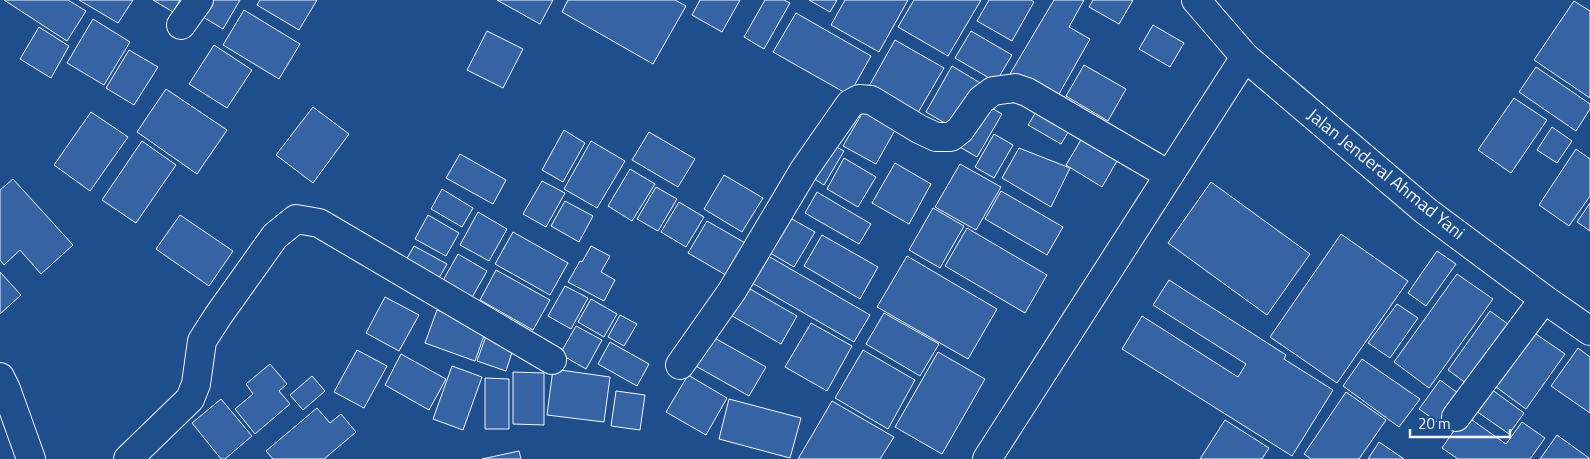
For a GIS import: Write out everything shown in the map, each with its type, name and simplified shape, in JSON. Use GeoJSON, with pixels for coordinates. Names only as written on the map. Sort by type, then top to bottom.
{"type":"FeatureCollection","features":[{"type":"Feature","properties":{"kind":"main road"},"geometry":{"type":"LineString","coordinates":[[181,25],[199,0]]}},
{"type":"Feature","properties":{"kind":"main road","name":"Jalan Jenderal Ahmad Yani"},"geometry":{"type":"LineString","coordinates":[[1196,0],[1245,57],[1426,211],[1590,331]]}},
{"type":"Feature","properties":{"kind":"main road"},"geometry":{"type":"LineString","coordinates":[[988,459],[1245,57]]}},
{"type":"Feature","properties":{"kind":"main road"},"geometry":{"type":"LineString","coordinates":[[680,365],[732,291],[766,231],[831,129],[850,104],[859,99],[871,100],[919,130],[936,137],[951,138],[960,130],[981,100],[993,92],[1015,88],[1026,92],[1169,176]]}},
{"type":"Feature","properties":{"kind":"main road"},"geometry":{"type":"LineString","coordinates":[[128,459],[190,399],[196,384],[202,341],[275,236],[296,219],[319,223],[552,360]]}},
{"type":"Feature","properties":{"kind":"main road"},"geometry":{"type":"LineString","coordinates":[[1456,417],[1544,299]]}},
{"type":"Feature","properties":{"kind":"main road"},"geometry":{"type":"LineString","coordinates":[[2,386],[31,459]]}},
{"type":"Feature","properties":{"kind":"building"},"geometry":{"type":"Polygon","coordinates":[[[4,0],[68,0],[86,11],[67,41],[4,0]]]}},
{"type":"Feature","properties":{"kind":"building"},"geometry":{"type":"Polygon","coordinates":[[[79,0],[133,0],[118,23],[79,0]]]}},
{"type":"Feature","properties":{"kind":"building"},"geometry":{"type":"Polygon","coordinates":[[[153,0],[180,0],[173,12],[153,0]]]}},
{"type":"Feature","properties":{"kind":"building"},"geometry":{"type":"Polygon","coordinates":[[[206,0],[240,0],[223,29],[198,14],[206,0]]]}},
{"type":"Feature","properties":{"kind":"building"},"geometry":{"type":"Polygon","coordinates":[[[260,0],[317,0],[299,30],[257,5],[260,0]]]}},
{"type":"Feature","properties":{"kind":"building"},"geometry":{"type":"Polygon","coordinates":[[[497,0],[553,0],[540,24],[497,0]]]}},
{"type":"Feature","properties":{"kind":"building"},"geometry":{"type":"Polygon","coordinates":[[[568,0],[675,0],[686,6],[653,64],[562,12],[568,0]]]}},
{"type":"Feature","properties":{"kind":"building"},"geometry":{"type":"Polygon","coordinates":[[[700,0],[740,0],[722,32],[692,15],[700,0]]]}},
{"type":"Feature","properties":{"kind":"building"},"geometry":{"type":"Polygon","coordinates":[[[765,0],[784,0],[790,3],[764,49],[744,37],[765,0]]]}},
{"type":"Feature","properties":{"kind":"building"},"geometry":{"type":"Polygon","coordinates":[[[809,0],[837,0],[830,12],[809,0]]]}},
{"type":"Feature","properties":{"kind":"building"},"geometry":{"type":"Polygon","coordinates":[[[845,0],[908,0],[879,52],[831,25],[845,0]]]}},
{"type":"Feature","properties":{"kind":"building"},"geometry":{"type":"Polygon","coordinates":[[[914,0],[981,0],[948,56],[898,27],[914,0]]]}},
{"type":"Feature","properties":{"kind":"building"},"geometry":{"type":"Polygon","coordinates":[[[989,0],[1031,0],[1034,2],[1012,41],[977,21],[989,0]]]}},
{"type":"Feature","properties":{"kind":"building"},"geometry":{"type":"Polygon","coordinates":[[[1054,0],[1084,0],[1069,27],[1090,39],[1055,101],[1010,74],[1054,0]]]}},
{"type":"Feature","properties":{"kind":"building"},"geometry":{"type":"Polygon","coordinates":[[[1093,0],[1133,0],[1119,24],[1089,7],[1093,0]]]}},
{"type":"Feature","properties":{"kind":"building"},"geometry":{"type":"Polygon","coordinates":[[[1574,1],[1590,11],[1590,98],[1534,60],[1574,1]]]}},
{"type":"Feature","properties":{"kind":"building"},"geometry":{"type":"Polygon","coordinates":[[[244,10],[300,44],[279,79],[223,45],[244,10]]]}},
{"type":"Feature","properties":{"kind":"building"},"geometry":{"type":"Polygon","coordinates":[[[796,13],[871,56],[849,95],[773,52],[796,13]]]}},
{"type":"Feature","properties":{"kind":"building"},"geometry":{"type":"Polygon","coordinates":[[[93,19],[130,42],[104,85],[67,63],[93,19]]]}},
{"type":"Feature","properties":{"kind":"building"},"geometry":{"type":"Polygon","coordinates":[[[1153,25],[1184,43],[1170,67],[1139,49],[1153,25]]]}},
{"type":"Feature","properties":{"kind":"building"},"geometry":{"type":"Polygon","coordinates":[[[39,27],[69,46],[51,78],[20,59],[39,27]]]}},
{"type":"Feature","properties":{"kind":"building"},"geometry":{"type":"Polygon","coordinates":[[[487,31],[523,49],[503,88],[467,70],[487,31]]]}},
{"type":"Feature","properties":{"kind":"building"},"geometry":{"type":"Polygon","coordinates":[[[971,31],[1012,55],[996,82],[955,58],[971,31]]]}},
{"type":"Feature","properties":{"kind":"building"},"geometry":{"type":"Polygon","coordinates":[[[895,40],[944,68],[916,116],[868,88],[895,40]]]}},
{"type":"Feature","properties":{"kind":"building"},"geometry":{"type":"Polygon","coordinates":[[[214,45],[252,70],[227,108],[189,84],[214,45]]]}},
{"type":"Feature","properties":{"kind":"building"},"geometry":{"type":"Polygon","coordinates":[[[129,50],[158,67],[134,105],[106,88],[129,50]]]}},
{"type":"Feature","properties":{"kind":"building"},"geometry":{"type":"Polygon","coordinates":[[[1084,65],[1126,89],[1108,121],[1066,96],[1084,65]]]}},
{"type":"Feature","properties":{"kind":"building"},"geometry":{"type":"Polygon","coordinates":[[[952,66],[982,84],[955,129],[926,112],[952,66]]]}},
{"type":"Feature","properties":{"kind":"building"},"geometry":{"type":"Polygon","coordinates":[[[1536,67],[1590,104],[1590,109],[1576,131],[1519,92],[1536,67]]]}},
{"type":"Feature","properties":{"kind":"building"},"geometry":{"type":"Polygon","coordinates":[[[166,89],[227,130],[197,174],[137,132],[166,89]]]}},
{"type":"Feature","properties":{"kind":"building"},"geometry":{"type":"Polygon","coordinates":[[[1514,98],[1547,120],[1511,173],[1478,150],[1514,98]]]}},
{"type":"Feature","properties":{"kind":"building"},"geometry":{"type":"Polygon","coordinates":[[[983,103],[1002,114],[977,157],[958,146],[983,103]]]}},
{"type":"Feature","properties":{"kind":"building"},"geometry":{"type":"Polygon","coordinates":[[[867,105],[899,123],[876,164],[843,146],[867,105]]]}},
{"type":"Feature","properties":{"kind":"building"},"geometry":{"type":"Polygon","coordinates":[[[313,107],[349,134],[313,183],[276,155],[313,107]]]}},
{"type":"Feature","properties":{"kind":"building"},"geometry":{"type":"Polygon","coordinates":[[[1039,107],[1072,126],[1061,144],[1028,125],[1039,107]]]}},
{"type":"Feature","properties":{"kind":"building"},"geometry":{"type":"Polygon","coordinates":[[[91,112],[128,137],[90,191],[54,165],[91,112]]]}},
{"type":"Feature","properties":{"kind":"building"},"geometry":{"type":"Polygon","coordinates":[[[1552,127],[1572,141],[1557,163],[1537,150],[1552,127]]]}},
{"type":"Feature","properties":{"kind":"building"},"geometry":{"type":"Polygon","coordinates":[[[564,130],[585,143],[563,182],[542,170],[564,130]]]}},
{"type":"Feature","properties":{"kind":"building"},"geometry":{"type":"Polygon","coordinates":[[[649,132],[695,159],[678,187],[632,160],[649,132]]]}},
{"type":"Feature","properties":{"kind":"building"},"geometry":{"type":"Polygon","coordinates":[[[1085,133],[1121,154],[1102,187],[1066,165],[1085,133]]]}},
{"type":"Feature","properties":{"kind":"building"},"geometry":{"type":"Polygon","coordinates":[[[994,134],[1013,145],[994,178],[975,167],[994,134]]]}},
{"type":"Feature","properties":{"kind":"building"},"geometry":{"type":"Polygon","coordinates":[[[142,141],[176,165],[136,223],[102,200],[142,141]]]}},
{"type":"Feature","properties":{"kind":"building"},"geometry":{"type":"Polygon","coordinates":[[[591,141],[625,161],[597,208],[564,189],[591,141]]]}},
{"type":"Feature","properties":{"kind":"building"},"geometry":{"type":"Polygon","coordinates":[[[827,142],[844,151],[824,185],[808,175],[827,142]]]}},
{"type":"Feature","properties":{"kind":"building"},"geometry":{"type":"Polygon","coordinates":[[[1019,148],[1070,168],[1051,207],[1002,178],[1019,148]]]}},
{"type":"Feature","properties":{"kind":"building"},"geometry":{"type":"Polygon","coordinates":[[[1576,149],[1590,159],[1590,196],[1569,226],[1539,205],[1576,149]]]}},
{"type":"Feature","properties":{"kind":"building"},"geometry":{"type":"Polygon","coordinates":[[[460,154],[506,180],[493,204],[446,178],[460,154]]]}},
{"type":"Feature","properties":{"kind":"building"},"geometry":{"type":"Polygon","coordinates":[[[844,158],[876,177],[858,207],[827,189],[844,158]]]}},
{"type":"Feature","properties":{"kind":"building"},"geometry":{"type":"Polygon","coordinates":[[[895,163],[931,184],[909,224],[872,203],[895,163]]]}},
{"type":"Feature","properties":{"kind":"building"},"geometry":{"type":"Polygon","coordinates":[[[960,164],[1001,187],[976,230],[935,207],[960,164]]]}},
{"type":"Feature","properties":{"kind":"building"},"geometry":{"type":"Polygon","coordinates":[[[630,169],[655,184],[632,221],[608,206],[630,169]]]}},
{"type":"Feature","properties":{"kind":"building"},"geometry":{"type":"Polygon","coordinates":[[[724,175],[763,198],[742,232],[704,209],[724,175]]]}},
{"type":"Feature","properties":{"kind":"building"},"geometry":{"type":"Polygon","coordinates":[[[13,179],[73,245],[41,274],[20,250],[4,265],[0,260],[0,190],[13,179]]]}},
{"type":"Feature","properties":{"kind":"building"},"geometry":{"type":"Polygon","coordinates":[[[542,181],[565,193],[546,227],[523,214],[542,181]]]}},
{"type":"Feature","properties":{"kind":"building"},"geometry":{"type":"Polygon","coordinates":[[[1211,182],[1310,254],[1267,315],[1168,243],[1211,182]]]}},
{"type":"Feature","properties":{"kind":"building"},"geometry":{"type":"Polygon","coordinates":[[[656,187],[677,199],[658,231],[637,219],[656,187]]]}},
{"type":"Feature","properties":{"kind":"building"},"geometry":{"type":"Polygon","coordinates":[[[442,189],[473,208],[462,227],[431,209],[442,189]]]}},
{"type":"Feature","properties":{"kind":"building"},"geometry":{"type":"Polygon","coordinates":[[[1001,191],[1063,227],[1047,255],[985,219],[1001,191]]]}},
{"type":"Feature","properties":{"kind":"building"},"geometry":{"type":"Polygon","coordinates":[[[817,192],[871,224],[859,244],[805,213],[817,192]]]}},
{"type":"Feature","properties":{"kind":"building"},"geometry":{"type":"Polygon","coordinates":[[[565,201],[593,216],[579,242],[551,226],[565,201]]]}},
{"type":"Feature","properties":{"kind":"building"},"geometry":{"type":"Polygon","coordinates":[[[679,202],[704,217],[686,247],[661,232],[679,202]]]}},
{"type":"Feature","properties":{"kind":"building"},"geometry":{"type":"Polygon","coordinates":[[[1590,203],[1590,231],[1577,222],[1590,203]]]}},
{"type":"Feature","properties":{"kind":"building"},"geometry":{"type":"Polygon","coordinates":[[[933,208],[964,226],[940,268],[909,250],[933,208]]]}},
{"type":"Feature","properties":{"kind":"building"},"geometry":{"type":"Polygon","coordinates":[[[478,212],[507,229],[489,261],[460,245],[478,212]]]}},
{"type":"Feature","properties":{"kind":"building"},"geometry":{"type":"Polygon","coordinates":[[[180,215],[233,251],[209,286],[156,249],[180,215]]]}},
{"type":"Feature","properties":{"kind":"building"},"geometry":{"type":"Polygon","coordinates":[[[428,215],[459,233],[446,256],[415,239],[428,215]]]}},
{"type":"Feature","properties":{"kind":"building"},"geometry":{"type":"Polygon","coordinates":[[[785,215],[815,232],[794,267],[765,250],[785,215]]]}},
{"type":"Feature","properties":{"kind":"building"},"geometry":{"type":"Polygon","coordinates":[[[707,221],[754,248],[736,281],[688,253],[707,221]]]}},
{"type":"Feature","properties":{"kind":"building"},"geometry":{"type":"Polygon","coordinates":[[[967,228],[1047,275],[1025,313],[945,266],[967,228]]]}},
{"type":"Feature","properties":{"kind":"building"},"geometry":{"type":"Polygon","coordinates":[[[513,232],[568,263],[550,295],[495,264],[513,232]]]}},
{"type":"Feature","properties":{"kind":"building"},"geometry":{"type":"Polygon","coordinates":[[[1341,234],[1408,281],[1337,383],[1270,337],[1341,234]]]}},
{"type":"Feature","properties":{"kind":"building"},"geometry":{"type":"Polygon","coordinates":[[[822,235],[878,267],[860,299],[804,266],[822,235]]]}},
{"type":"Feature","properties":{"kind":"building"},"geometry":{"type":"Polygon","coordinates":[[[414,246],[447,264],[435,285],[402,267],[414,246]]]}},
{"type":"Feature","properties":{"kind":"building"},"geometry":{"type":"Polygon","coordinates":[[[591,246],[610,256],[601,272],[615,280],[604,301],[568,282],[591,246]]]}},
{"type":"Feature","properties":{"kind":"building"},"geometry":{"type":"Polygon","coordinates":[[[1437,251],[1456,264],[1426,306],[1408,293],[1437,251]]]}},
{"type":"Feature","properties":{"kind":"building"},"geometry":{"type":"Polygon","coordinates":[[[763,253],[870,315],[854,342],[747,280],[763,253]]]}},
{"type":"Feature","properties":{"kind":"building"},"geometry":{"type":"Polygon","coordinates":[[[458,254],[487,271],[470,301],[441,284],[458,254]]]}},
{"type":"Feature","properties":{"kind":"building"},"geometry":{"type":"Polygon","coordinates":[[[907,256],[997,309],[968,359],[877,307],[907,256]]]}},
{"type":"Feature","properties":{"kind":"building"},"geometry":{"type":"Polygon","coordinates":[[[496,270],[550,300],[533,330],[480,300],[496,270]]]}},
{"type":"Feature","properties":{"kind":"building"},"geometry":{"type":"Polygon","coordinates":[[[0,272],[21,295],[0,314],[0,272]]]}},
{"type":"Feature","properties":{"kind":"building"},"geometry":{"type":"Polygon","coordinates":[[[1457,274],[1493,299],[1429,388],[1394,362],[1457,274]]]}},
{"type":"Feature","properties":{"kind":"building"},"geometry":{"type":"Polygon","coordinates":[[[1169,280],[1286,355],[1284,359],[1333,390],[1292,456],[1122,349],[1142,316],[1238,377],[1246,364],[1153,305],[1169,280]]]}},
{"type":"Feature","properties":{"kind":"building"},"geometry":{"type":"Polygon","coordinates":[[[743,285],[797,316],[781,344],[727,313],[743,285]]]}},
{"type":"Feature","properties":{"kind":"building"},"geometry":{"type":"Polygon","coordinates":[[[565,286],[588,298],[571,329],[548,316],[565,286]]]}},
{"type":"Feature","properties":{"kind":"building"},"geometry":{"type":"Polygon","coordinates":[[[385,297],[419,315],[399,351],[366,333],[385,297]]]}},
{"type":"Feature","properties":{"kind":"building"},"geometry":{"type":"Polygon","coordinates":[[[591,299],[617,314],[604,337],[578,322],[591,299]]]}},
{"type":"Feature","properties":{"kind":"building"},"geometry":{"type":"Polygon","coordinates":[[[1397,304],[1418,318],[1390,358],[1368,343],[1397,304]]]}},
{"type":"Feature","properties":{"kind":"building"},"geometry":{"type":"Polygon","coordinates":[[[437,310],[487,327],[475,361],[425,343],[437,310]]]}},
{"type":"Feature","properties":{"kind":"building"},"geometry":{"type":"Polygon","coordinates":[[[1490,311],[1516,330],[1474,389],[1448,370],[1490,311]]]}},
{"type":"Feature","properties":{"kind":"building"},"geometry":{"type":"Polygon","coordinates":[[[884,313],[939,344],[920,376],[866,344],[884,313]]]}},
{"type":"Feature","properties":{"kind":"building"},"geometry":{"type":"Polygon","coordinates":[[[620,315],[637,324],[624,346],[608,337],[620,315]]]}},
{"type":"Feature","properties":{"kind":"building"},"geometry":{"type":"Polygon","coordinates":[[[811,323],[852,346],[827,391],[785,367],[811,323]]]}},
{"type":"Feature","properties":{"kind":"building"},"geometry":{"type":"Polygon","coordinates":[[[576,326],[602,340],[586,369],[560,354],[576,326]]]}},
{"type":"Feature","properties":{"kind":"building"},"geometry":{"type":"Polygon","coordinates":[[[1530,330],[1565,354],[1526,409],[1492,384],[1530,330]]]}},
{"type":"Feature","properties":{"kind":"building"},"geometry":{"type":"Polygon","coordinates":[[[486,336],[514,346],[506,371],[477,361],[486,336]]]}},
{"type":"Feature","properties":{"kind":"building"},"geometry":{"type":"Polygon","coordinates":[[[711,336],[766,367],[749,396],[694,365],[711,336]]]}},
{"type":"Feature","properties":{"kind":"building"},"geometry":{"type":"Polygon","coordinates":[[[610,342],[649,364],[637,386],[598,364],[610,342]]]}},
{"type":"Feature","properties":{"kind":"building"},"geometry":{"type":"Polygon","coordinates":[[[1578,348],[1590,357],[1590,413],[1551,386],[1578,348]]]}},
{"type":"Feature","properties":{"kind":"building"},"geometry":{"type":"Polygon","coordinates":[[[357,350],[387,366],[364,408],[334,392],[357,350]]]}},
{"type":"Feature","properties":{"kind":"building"},"geometry":{"type":"Polygon","coordinates":[[[863,350],[915,380],[888,429],[835,398],[863,350]]]}},
{"type":"Feature","properties":{"kind":"building"},"geometry":{"type":"Polygon","coordinates":[[[938,352],[985,379],[942,454],[895,427],[938,352]]]}},
{"type":"Feature","properties":{"kind":"building"},"geometry":{"type":"Polygon","coordinates":[[[401,354],[446,379],[429,410],[385,385],[401,354]]]}},
{"type":"Feature","properties":{"kind":"building"},"geometry":{"type":"Polygon","coordinates":[[[1362,359],[1420,399],[1399,427],[1343,386],[1362,359]]]}},
{"type":"Feature","properties":{"kind":"building"},"geometry":{"type":"Polygon","coordinates":[[[270,364],[287,384],[279,391],[290,404],[255,434],[235,409],[253,394],[246,384],[270,364]]]}},
{"type":"Feature","properties":{"kind":"building"},"geometry":{"type":"Polygon","coordinates":[[[452,366],[482,377],[463,430],[433,419],[452,366]]]}},
{"type":"Feature","properties":{"kind":"building"},"geometry":{"type":"Polygon","coordinates":[[[553,369],[610,377],[604,422],[547,415],[553,369]]]}},
{"type":"Feature","properties":{"kind":"building"},"geometry":{"type":"Polygon","coordinates":[[[513,372],[544,373],[544,425],[513,424],[513,372]]]}},
{"type":"Feature","properties":{"kind":"building"},"geometry":{"type":"Polygon","coordinates":[[[688,375],[727,398],[706,435],[666,412],[688,375]]]}},
{"type":"Feature","properties":{"kind":"building"},"geometry":{"type":"Polygon","coordinates":[[[312,376],[325,391],[303,410],[290,395],[312,376]]]}},
{"type":"Feature","properties":{"kind":"building"},"geometry":{"type":"Polygon","coordinates":[[[485,378],[509,379],[509,429],[485,429],[485,378]]]}},
{"type":"Feature","properties":{"kind":"building"},"geometry":{"type":"Polygon","coordinates":[[[1440,380],[1466,399],[1446,428],[1419,409],[1440,380]]]}},
{"type":"Feature","properties":{"kind":"building"},"geometry":{"type":"Polygon","coordinates":[[[1484,384],[1524,413],[1509,434],[1469,406],[1484,384]]]}},
{"type":"Feature","properties":{"kind":"building"},"geometry":{"type":"Polygon","coordinates":[[[616,391],[645,395],[640,430],[611,426],[616,391]]]}},
{"type":"Feature","properties":{"kind":"building"},"geometry":{"type":"Polygon","coordinates":[[[1346,392],[1386,420],[1359,459],[1311,459],[1304,454],[1346,392]]]}},
{"type":"Feature","properties":{"kind":"building"},"geometry":{"type":"Polygon","coordinates":[[[221,399],[252,436],[225,459],[221,459],[192,423],[221,399]]]}},
{"type":"Feature","properties":{"kind":"building"},"geometry":{"type":"Polygon","coordinates":[[[729,399],[801,418],[790,458],[719,439],[729,399]]]}},
{"type":"Feature","properties":{"kind":"building"},"geometry":{"type":"Polygon","coordinates":[[[832,401],[894,437],[880,459],[798,459],[832,401]]]}},
{"type":"Feature","properties":{"kind":"building"},"geometry":{"type":"Polygon","coordinates":[[[317,408],[330,423],[341,414],[356,432],[324,459],[273,459],[266,451],[317,408]]]}},
{"type":"Feature","properties":{"kind":"building"},"geometry":{"type":"Polygon","coordinates":[[[1465,415],[1506,444],[1522,422],[1545,438],[1530,459],[1458,459],[1442,448],[1465,415]]]}},
{"type":"Feature","properties":{"kind":"building"},"geometry":{"type":"Polygon","coordinates":[[[1225,420],[1269,448],[1262,459],[1200,459],[1225,420]]]}},
{"type":"Feature","properties":{"kind":"building"},"geometry":{"type":"Polygon","coordinates":[[[1557,435],[1589,458],[1589,459],[1540,459],[1557,435]]]}},
{"type":"Feature","properties":{"kind":"building"},"geometry":{"type":"Polygon","coordinates":[[[1379,442],[1404,459],[1368,459],[1379,442]]]}},
{"type":"Feature","properties":{"kind":"building"},"geometry":{"type":"Polygon","coordinates":[[[519,451],[521,459],[482,459],[519,451]]]}}]}
